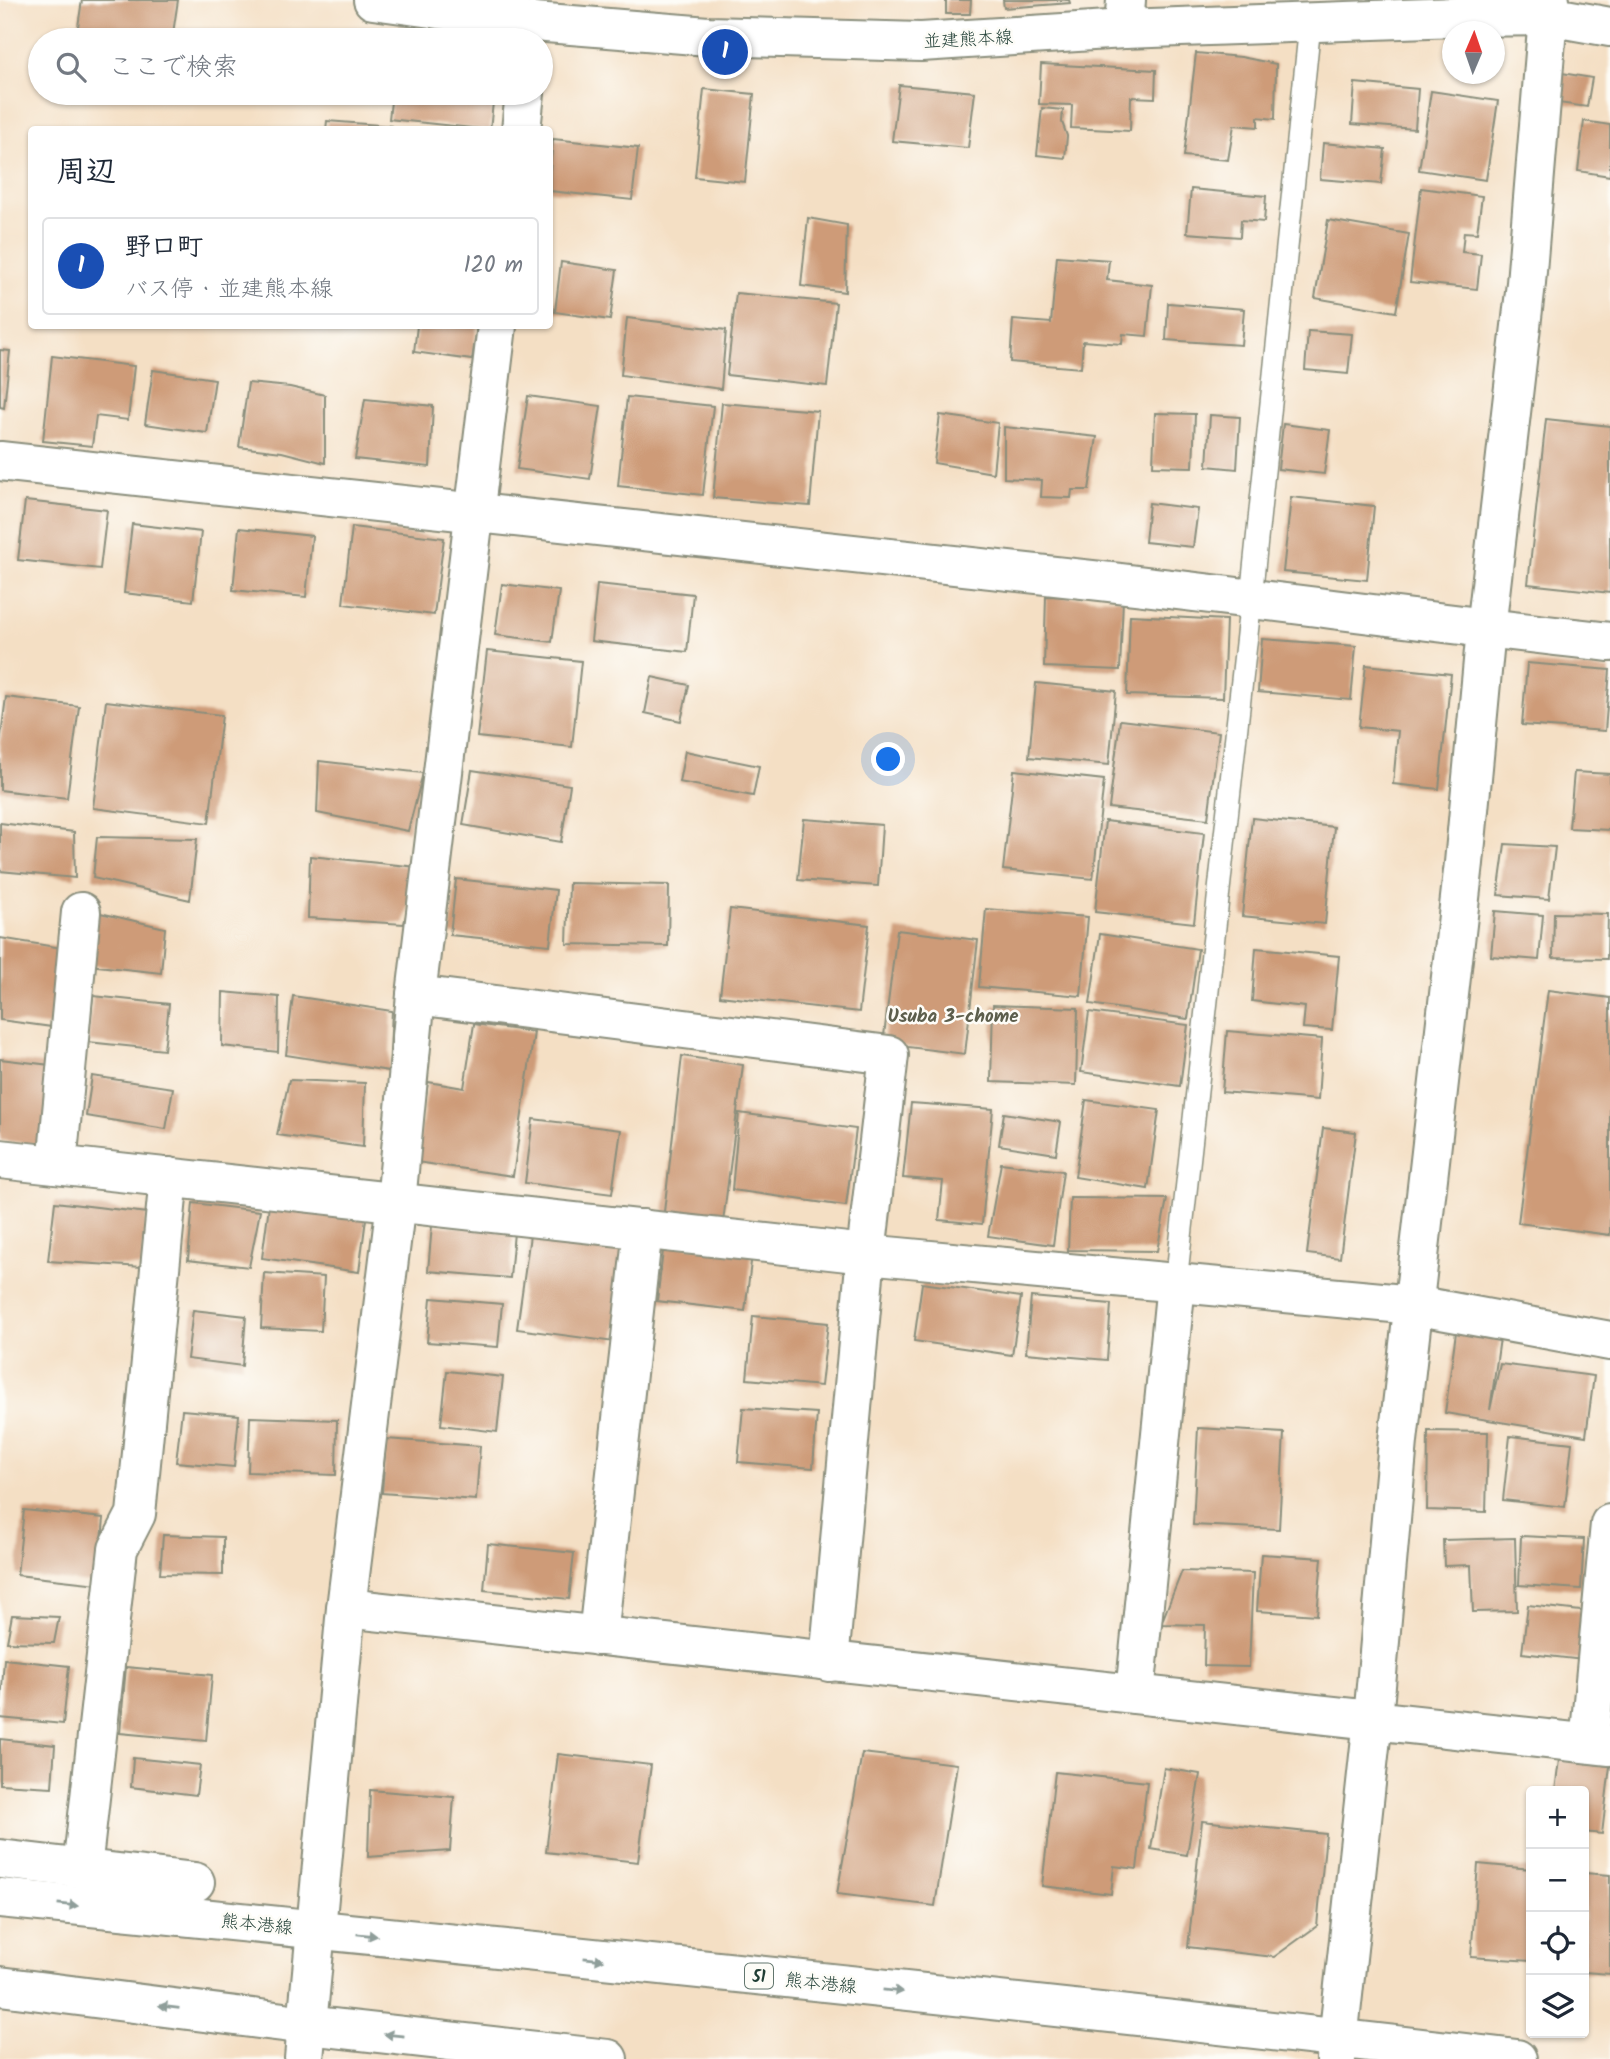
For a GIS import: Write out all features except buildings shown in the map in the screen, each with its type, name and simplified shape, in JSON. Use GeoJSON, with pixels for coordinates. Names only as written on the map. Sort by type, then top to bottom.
{"type":"FeatureCollection","features":[{"type":"Feature","properties":{"kind":"street","name":"並建熊本線"},"geometry":{"type":"LineString","coordinates":[[373,0],[535,21],[708,36],[921,42],[1125,15],[1310,24],[1457,17],[1549,8],[1610,27]]}},
{"type":"Feature","properties":{"kind":"street"},"geometry":{"type":"LineString","coordinates":[[1337,2049],[1373,1719],[1398,1441],[1526,283],[1549,8]]}},
{"type":"Feature","properties":{"kind":"street"},"geometry":{"type":"LineString","coordinates":[[521,126],[524,105]]}},
{"type":"Feature","properties":{"kind":"street"},"geometry":{"type":"LineString","coordinates":[[306,2042],[346,1608],[396,1202],[416,995],[497,329]]}},
{"type":"Feature","properties":{"kind":"street"},"geometry":{"type":"LineString","coordinates":[[0,461],[474,510],[1251,598],[1486,629],[1610,642]]}},
{"type":"Feature","properties":{"kind":"street"},"geometry":{"type":"LineString","coordinates":[[57,1165],[81,912]]}},
{"type":"Feature","properties":{"kind":"street"},"geometry":{"type":"LineString","coordinates":[[416,995],[889,1055],[866,1254],[829,1662]]}},
{"type":"Feature","properties":{"kind":"street"},"geometry":{"type":"LineString","coordinates":[[0,1158],[866,1254],[1414,1305],[1610,1341]]}},
{"type":"Feature","properties":{"kind":"street"},"geometry":{"type":"LineString","coordinates":[[82,1868],[118,1549],[136,1514],[169,1177]]}},
{"type":"Feature","properties":{"kind":"street"},"geometry":{"type":"LineString","coordinates":[[598,1636],[643,1230]]}},
{"type":"Feature","properties":{"kind":"street"},"geometry":{"type":"LineString","coordinates":[[1135,1694],[1175,1283]]}},
{"type":"Feature","properties":{"kind":"street"},"geometry":{"type":"LineString","coordinates":[[346,1608],[1600,1745],[1609,1535]]}},
{"type":"Feature","properties":{"kind":"street"},"geometry":{"type":"LineString","coordinates":[[0,1859],[195,1882]]}},
{"type":"Feature","properties":{"kind":"street","name":"熊本港線"},"geometry":{"type":"LineString","coordinates":[[0,1898],[316,1929],[1337,2049],[1517,2059]]}},
{"type":"Feature","properties":{"kind":"street"},"geometry":{"type":"LineString","coordinates":[[0,1986],[306,2042],[608,2059]]}},
{"type":"Feature","properties":{"kind":"lane"},"geometry":{"type":"LineString","coordinates":[[1175,1283],[1251,598],[1310,24]]}},
{"type":"Feature","properties":{"kind":"place","name":"野口町"},"geometry":{"type":"Point","coordinates":[725,52]}},
{"type":"Feature","properties":{"kind":"district","name":"Usuba 3-chome"},"geometry":{"type":"Point","coordinates":[953,1015]}}]}
